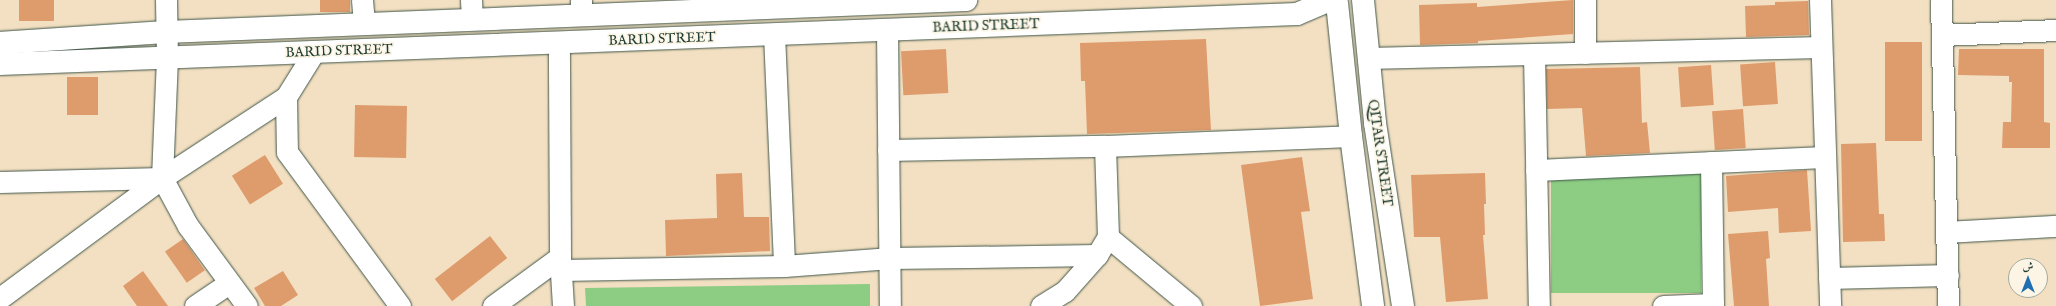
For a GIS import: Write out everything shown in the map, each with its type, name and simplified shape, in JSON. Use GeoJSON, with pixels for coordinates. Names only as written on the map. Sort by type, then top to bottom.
{"type":"FeatureCollection","features":[{"type":"Feature","properties":{"kind":"main road","name":"BARID STREET"},"geometry":{"type":"LineString","coordinates":[[0,43],[166,32],[364,24],[472,10],[966,0]]}},
{"type":"Feature","properties":{"kind":"main road","name":"QITAR STREET"},"geometry":{"type":"LineString","coordinates":[[1363,0],[1375,122],[1401,297]]}},
{"type":"Feature","properties":{"kind":"main road","name":"BARID STREET"},"geometry":{"type":"LineString","coordinates":[[0,64],[1297,14],[1333,2]]}},
{"type":"Feature","properties":{"kind":"main road","name":"QITAR STREET"},"geometry":{"type":"LineString","coordinates":[[1333,2],[1373,299]]}},
{"type":"Feature","properties":{"kind":"main road"},"geometry":{"type":"LineString","coordinates":[[1373,299],[1401,297]]}},
{"type":"Feature","properties":{"kind":"street"},"geometry":{"type":"LineString","coordinates":[[166,0],[168,58],[162,178],[188,226],[246,306]]}},
{"type":"Feature","properties":{"kind":"street"},"geometry":{"type":"LineString","coordinates":[[362,0],[364,24]]}},
{"type":"Feature","properties":{"kind":"street"},"geometry":{"type":"LineString","coordinates":[[1585,0],[1585,52]]}},
{"type":"Feature","properties":{"kind":"street"},"geometry":{"type":"LineString","coordinates":[[1820,0],[1830,306]]}},
{"type":"Feature","properties":{"kind":"street"},"geometry":{"type":"LineString","coordinates":[[1941,0],[1948,306]]}},
{"type":"Feature","properties":{"kind":"street"},"geometry":{"type":"LineString","coordinates":[[887,30],[891,258],[890,306]]}},
{"type":"Feature","properties":{"kind":"street"},"geometry":{"type":"LineString","coordinates":[[1942,35],[2056,30]]}},
{"type":"Feature","properties":{"kind":"street"},"geometry":{"type":"LineString","coordinates":[[774,34],[784,266]]}},
{"type":"Feature","properties":{"kind":"street"},"geometry":{"type":"LineString","coordinates":[[559,42],[561,264],[563,306]]}},
{"type":"Feature","properties":{"kind":"street"},"geometry":{"type":"LineString","coordinates":[[1368,58],[1821,47]]}},
{"type":"Feature","properties":{"kind":"street"},"geometry":{"type":"LineString","coordinates":[[0,298],[162,178],[286,97],[314,52]]}},
{"type":"Feature","properties":{"kind":"street"},"geometry":{"type":"LineString","coordinates":[[1534,54],[1539,306]]}},
{"type":"Feature","properties":{"kind":"street"},"geometry":{"type":"LineString","coordinates":[[286,97],[287,152],[400,306]]}},
{"type":"Feature","properties":{"kind":"street"},"geometry":{"type":"LineString","coordinates":[[888,150],[1105,146],[1351,136]]}},
{"type":"Feature","properties":{"kind":"street"},"geometry":{"type":"LineString","coordinates":[[1041,306],[1065,291],[1098,255],[1108,237],[1105,146]]}},
{"type":"Feature","properties":{"kind":"street"},"geometry":{"type":"LineString","coordinates":[[1536,170],[1825,157]]}},
{"type":"Feature","properties":{"kind":"street"},"geometry":{"type":"LineString","coordinates":[[1663,306],[1713,305],[1711,162]]}},
{"type":"Feature","properties":{"kind":"street"},"geometry":{"type":"LineString","coordinates":[[0,182],[162,178]]}},
{"type":"Feature","properties":{"kind":"street"},"geometry":{"type":"LineString","coordinates":[[1947,232],[2056,226]]}},
{"type":"Feature","properties":{"kind":"street"},"geometry":{"type":"LineString","coordinates":[[1108,237],[1191,306]]}},
{"type":"Feature","properties":{"kind":"street"},"geometry":{"type":"LineString","coordinates":[[493,306],[561,264],[784,266],[891,258],[1098,255]]}},
{"type":"Feature","properties":{"kind":"street"},"geometry":{"type":"LineString","coordinates":[[1829,278],[1948,274]]}},
{"type":"Feature","properties":{"kind":"street"},"geometry":{"type":"LineString","coordinates":[[195,306],[229,283]]}},
{"type":"Feature","properties":{"kind":"street"},"geometry":{"type":"LineString","coordinates":[[890,286],[901,306]]}},
{"type":"Feature","properties":{"kind":"green space"},"geometry":{"type":"Polygon","coordinates":[[[1551,174],[1701,174],[1701,293],[1551,293],[1551,174]]]}},
{"type":"Feature","properties":{"kind":"green space"},"geometry":{"type":"Polygon","coordinates":[[[870,284],[870,306],[586,306],[585,288],[870,284]]]}},
{"type":"Feature","properties":{"kind":"building"},"geometry":{"type":"Polygon","coordinates":[[[19,0],[54,0],[54,21],[19,21],[19,0]]]}},
{"type":"Feature","properties":{"kind":"building"},"geometry":{"type":"Polygon","coordinates":[[[320,0],[350,0],[350,12],[320,12],[320,0]]]}},
{"type":"Feature","properties":{"kind":"building"},"geometry":{"type":"Polygon","coordinates":[[[1573,0],[1573,34],[1478,41],[1478,43],[1420,45],[1419,5],[1477,3],[1477,7],[1573,0]]]}},
{"type":"Feature","properties":{"kind":"building"},"geometry":{"type":"Polygon","coordinates":[[[1808,1],[1809,35],[1746,37],[1745,6],[1775,5],[1775,2],[1808,1]]]}},
{"type":"Feature","properties":{"kind":"building"},"geometry":{"type":"Polygon","coordinates":[[[1206,39],[1211,130],[1087,134],[1085,81],[1081,81],[1080,43],[1206,39]]]}},
{"type":"Feature","properties":{"kind":"building"},"geometry":{"type":"Polygon","coordinates":[[[1885,42],[1922,42],[1922,141],[1885,141],[1885,42]]]}},
{"type":"Feature","properties":{"kind":"building"},"geometry":{"type":"Polygon","coordinates":[[[946,49],[948,93],[903,95],[901,51],[946,49]]]}},
{"type":"Feature","properties":{"kind":"building"},"geometry":{"type":"Polygon","coordinates":[[[1959,49],[2044,49],[2044,122],[2050,123],[2050,148],[2002,148],[2003,122],[2011,122],[2012,82],[2009,82],[2009,76],[1958,75],[1959,49]]]}},
{"type":"Feature","properties":{"kind":"building"},"geometry":{"type":"Polygon","coordinates":[[[1775,62],[1778,104],[1743,106],[1740,64],[1775,62]]]}},
{"type":"Feature","properties":{"kind":"building"},"geometry":{"type":"Polygon","coordinates":[[[1711,65],[1714,105],[1681,107],[1678,67],[1711,65]]]}},
{"type":"Feature","properties":{"kind":"building"},"geometry":{"type":"Polygon","coordinates":[[[1640,67],[1642,123],[1647,122],[1650,153],[1586,156],[1582,108],[1547,109],[1546,69],[1640,67]]]}},
{"type":"Feature","properties":{"kind":"building"},"geometry":{"type":"Polygon","coordinates":[[[67,77],[98,77],[98,115],[67,115],[67,77]]]}},
{"type":"Feature","properties":{"kind":"building"},"geometry":{"type":"Polygon","coordinates":[[[355,105],[407,106],[406,158],[354,157],[355,105]]]}},
{"type":"Feature","properties":{"kind":"building"},"geometry":{"type":"Polygon","coordinates":[[[1743,109],[1746,148],[1715,150],[1712,111],[1743,109]]]}},
{"type":"Feature","properties":{"kind":"building"},"geometry":{"type":"Polygon","coordinates":[[[1876,143],[1879,214],[1884,214],[1885,241],[1843,242],[1841,144],[1876,143]]]}},
{"type":"Feature","properties":{"kind":"building"},"geometry":{"type":"Polygon","coordinates":[[[265,155],[283,184],[250,205],[232,176],[265,155]]]}},
{"type":"Feature","properties":{"kind":"building"},"geometry":{"type":"Polygon","coordinates":[[[1302,157],[1310,211],[1301,212],[1313,299],[1260,306],[1241,165],[1302,157]]]}},
{"type":"Feature","properties":{"kind":"building"},"geometry":{"type":"Polygon","coordinates":[[[1807,170],[1811,231],[1779,233],[1778,208],[1728,212],[1726,176],[1807,170]]]}},
{"type":"Feature","properties":{"kind":"building"},"geometry":{"type":"Polygon","coordinates":[[[742,173],[744,217],[769,217],[770,251],[666,256],[665,220],[717,218],[716,174],[742,173]]]}},
{"type":"Feature","properties":{"kind":"building"},"geometry":{"type":"Polygon","coordinates":[[[1485,173],[1485,235],[1483,235],[1488,299],[1446,302],[1440,237],[1414,237],[1411,175],[1485,173]]]}},
{"type":"Feature","properties":{"kind":"building"},"geometry":{"type":"Polygon","coordinates":[[[1768,231],[1770,258],[1766,259],[1769,306],[1734,306],[1728,234],[1768,231]]]}},
{"type":"Feature","properties":{"kind":"building"},"geometry":{"type":"Polygon","coordinates":[[[490,236],[507,258],[452,301],[435,279],[490,236]]]}},
{"type":"Feature","properties":{"kind":"building"},"geometry":{"type":"Polygon","coordinates":[[[183,239],[205,270],[187,283],[165,252],[183,239]]]}},
{"type":"Feature","properties":{"kind":"building"},"geometry":{"type":"Polygon","coordinates":[[[143,271],[168,306],[137,306],[123,286],[143,271]]]}},
{"type":"Feature","properties":{"kind":"building"},"geometry":{"type":"Polygon","coordinates":[[[283,271],[298,295],[281,306],[265,306],[254,288],[283,271]]]}}]}
